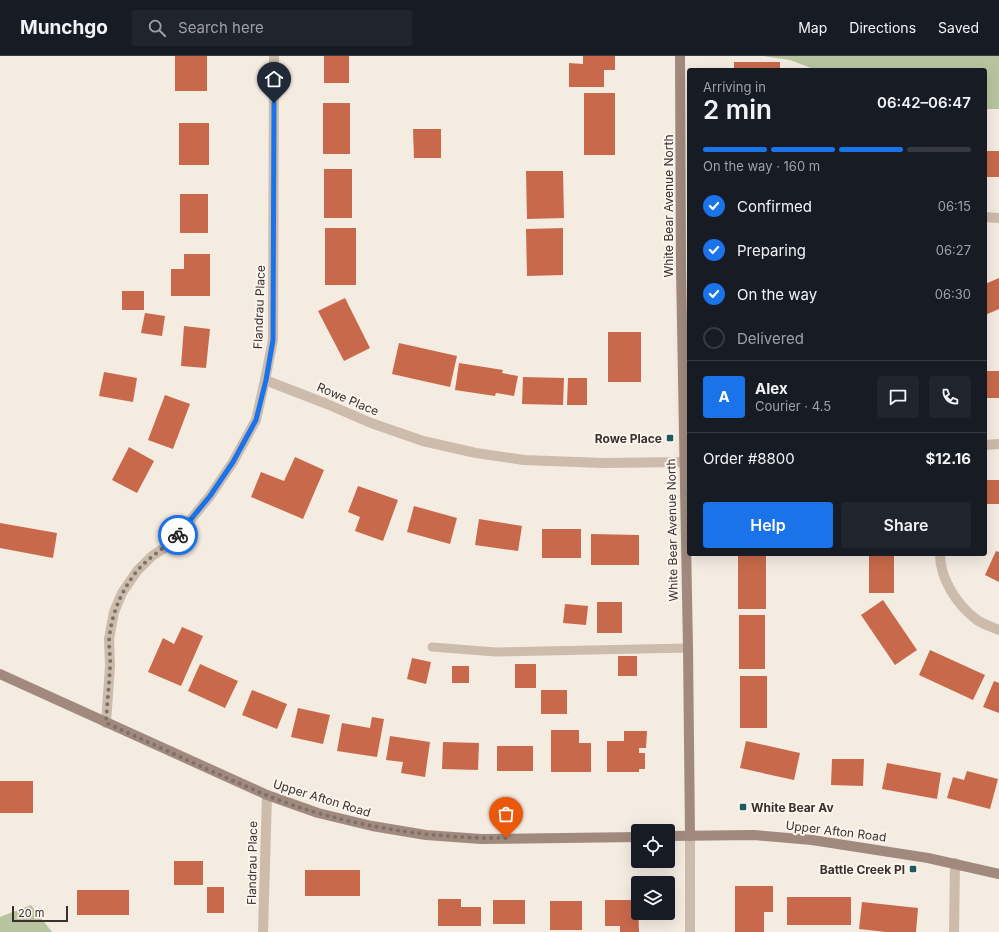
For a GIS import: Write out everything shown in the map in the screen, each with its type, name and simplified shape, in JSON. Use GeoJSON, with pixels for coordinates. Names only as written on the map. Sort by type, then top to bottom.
{"type":"FeatureCollection","features":[{"type":"Feature","properties":{"kind":"street","name":"Flandrau Place"},"geometry":{"type":"LineString","coordinates":[[106,723],[110,666],[109,639],[114,612],[122,593],[137,571],[152,556],[169,545],[210,496],[233,462],[256,420],[266,380],[273,340],[274,56]]}},
{"type":"Feature","properties":{"kind":"street","name":"White Bear Avenue North"},"geometry":{"type":"LineString","coordinates":[[680,56],[685,269],[684,462],[690,836]]}},
{"type":"Feature","properties":{"kind":"street"},"geometry":{"type":"LineString","coordinates":[[987,218],[999,218]]}},
{"type":"Feature","properties":{"kind":"street","name":"Rowe Place"},"geometry":{"type":"LineString","coordinates":[[266,380],[371,423],[423,441],[476,453],[524,460],[603,463],[684,462]]}},
{"type":"Feature","properties":{"kind":"street"},"geometry":{"type":"LineString","coordinates":[[987,444],[999,444]]}},
{"type":"Feature","properties":{"kind":"street"},"geometry":{"type":"LineString","coordinates":[[940,556],[946,580],[956,598],[969,614],[978,621],[999,630]]}},
{"type":"Feature","properties":{"kind":"street","name":"Upper Afton Road"},"geometry":{"type":"LineString","coordinates":[[0,674],[267,795],[318,813],[372,826],[426,835],[480,839],[631,836]]}},
{"type":"Feature","properties":{"kind":"street","name":"Flandrau Place"},"geometry":{"type":"LineString","coordinates":[[263,932],[267,795]]}},
{"type":"Feature","properties":{"kind":"street","name":"Upper Afton Road"},"geometry":{"type":"LineString","coordinates":[[675,836],[754,835],[812,840],[872,848],[955,863],[999,874]]}},
{"type":"Feature","properties":{"kind":"street"},"geometry":{"type":"LineString","coordinates":[[690,836],[690,932]]}},
{"type":"Feature","properties":{"kind":"street"},"geometry":{"type":"LineString","coordinates":[[954,932],[955,863]]}},
{"type":"Feature","properties":{"kind":"lane"},"geometry":{"type":"LineString","coordinates":[[432,647],[496,652],[688,648]]}},
{"type":"Feature","properties":{"kind":"green space"},"geometry":{"type":"Polygon","coordinates":[[[763,56],[999,56],[999,109],[987,109],[987,68],[811,68],[790,60],[763,56]]]}},
{"type":"Feature","properties":{"kind":"green space"},"geometry":{"type":"Polygon","coordinates":[[[31,905],[52,932],[0,932],[0,917],[31,905]]]}},
{"type":"Feature","properties":{"kind":"building"},"geometry":{"type":"Polygon","coordinates":[[[175,56],[207,56],[207,91],[175,91],[175,56]]]}},
{"type":"Feature","properties":{"kind":"building"},"geometry":{"type":"Polygon","coordinates":[[[324,56],[349,56],[349,83],[324,83],[324,56]]]}},
{"type":"Feature","properties":{"kind":"building"},"geometry":{"type":"Polygon","coordinates":[[[583,56],[615,56],[615,70],[604,70],[604,87],[569,87],[569,63],[583,64],[583,56]]]}},
{"type":"Feature","properties":{"kind":"building"},"geometry":{"type":"Polygon","coordinates":[[[734,62],[780,62],[780,68],[734,68],[734,62]]]}},
{"type":"Feature","properties":{"kind":"building"},"geometry":{"type":"Polygon","coordinates":[[[584,93],[615,93],[615,155],[584,155],[584,93]]]}},
{"type":"Feature","properties":{"kind":"building"},"geometry":{"type":"Polygon","coordinates":[[[323,103],[350,103],[350,154],[323,154],[323,103]]]}},
{"type":"Feature","properties":{"kind":"building"},"geometry":{"type":"Polygon","coordinates":[[[179,123],[209,123],[209,165],[179,165],[179,123]]]}},
{"type":"Feature","properties":{"kind":"building"},"geometry":{"type":"Polygon","coordinates":[[[413,129],[441,129],[441,158],[414,158],[413,129]]]}},
{"type":"Feature","properties":{"kind":"building"},"geometry":{"type":"Polygon","coordinates":[[[987,151],[999,151],[999,177],[987,177],[987,151]]]}},
{"type":"Feature","properties":{"kind":"building"},"geometry":{"type":"Polygon","coordinates":[[[324,169],[352,169],[352,218],[324,218],[324,169]]]}},
{"type":"Feature","properties":{"kind":"building"},"geometry":{"type":"Polygon","coordinates":[[[526,171],[563,171],[564,218],[527,219],[526,171]]]}},
{"type":"Feature","properties":{"kind":"building"},"geometry":{"type":"Polygon","coordinates":[[[180,194],[208,194],[208,233],[180,233],[180,194]]]}},
{"type":"Feature","properties":{"kind":"building"},"geometry":{"type":"Polygon","coordinates":[[[325,228],[356,228],[356,285],[325,285],[325,228]]]}},
{"type":"Feature","properties":{"kind":"building"},"geometry":{"type":"Polygon","coordinates":[[[563,228],[563,275],[527,276],[526,229],[563,228]]]}},
{"type":"Feature","properties":{"kind":"building"},"geometry":{"type":"Polygon","coordinates":[[[184,254],[210,254],[210,296],[171,296],[171,269],[184,269],[184,254]]]}},
{"type":"Feature","properties":{"kind":"building"},"geometry":{"type":"Polygon","coordinates":[[[999,278],[999,309],[987,314],[987,283],[999,278]]]}},
{"type":"Feature","properties":{"kind":"building"},"geometry":{"type":"Polygon","coordinates":[[[122,291],[144,291],[144,310],[122,310],[122,291]]]}},
{"type":"Feature","properties":{"kind":"building"},"geometry":{"type":"Polygon","coordinates":[[[345,298],[370,348],[344,361],[318,311],[345,298]]]}},
{"type":"Feature","properties":{"kind":"building"},"geometry":{"type":"Polygon","coordinates":[[[145,313],[165,316],[162,336],[141,333],[145,313]]]}},
{"type":"Feature","properties":{"kind":"building"},"geometry":{"type":"Polygon","coordinates":[[[184,326],[210,329],[206,368],[181,366],[184,326]]]}},
{"type":"Feature","properties":{"kind":"building"},"geometry":{"type":"Polygon","coordinates":[[[608,332],[641,332],[641,382],[608,382],[608,332]]]}},
{"type":"Feature","properties":{"kind":"building"},"geometry":{"type":"Polygon","coordinates":[[[399,343],[457,356],[450,387],[392,374],[399,343]]]}},
{"type":"Feature","properties":{"kind":"building"},"geometry":{"type":"Polygon","coordinates":[[[459,363],[503,370],[502,373],[518,376],[514,396],[496,393],[495,396],[455,390],[459,363]]]}},
{"type":"Feature","properties":{"kind":"building"},"geometry":{"type":"Polygon","coordinates":[[[987,371],[999,371],[999,398],[987,398],[987,371]]]}},
{"type":"Feature","properties":{"kind":"building"},"geometry":{"type":"Polygon","coordinates":[[[104,372],[137,378],[133,402],[99,396],[104,372]]]}},
{"type":"Feature","properties":{"kind":"building"},"geometry":{"type":"Polygon","coordinates":[[[523,377],[564,378],[563,405],[522,404],[523,377]]]}},
{"type":"Feature","properties":{"kind":"building"},"geometry":{"type":"Polygon","coordinates":[[[568,378],[587,378],[587,405],[567,405],[568,378]]]}},
{"type":"Feature","properties":{"kind":"building"},"geometry":{"type":"Polygon","coordinates":[[[165,395],[190,404],[173,449],[148,440],[165,395]]]}},
{"type":"Feature","properties":{"kind":"building"},"geometry":{"type":"Polygon","coordinates":[[[129,447],[154,461],[137,493],[112,480],[129,447]]]}},
{"type":"Feature","properties":{"kind":"building"},"geometry":{"type":"Polygon","coordinates":[[[295,457],[324,470],[303,519],[251,497],[261,472],[284,481],[295,457]]]}},
{"type":"Feature","properties":{"kind":"building"},"geometry":{"type":"Polygon","coordinates":[[[987,480],[999,480],[999,504],[987,504],[987,480]]]}},
{"type":"Feature","properties":{"kind":"building"},"geometry":{"type":"Polygon","coordinates":[[[358,486],[398,500],[383,541],[355,531],[360,517],[348,512],[358,486]]]}},
{"type":"Feature","properties":{"kind":"building"},"geometry":{"type":"Polygon","coordinates":[[[414,506],[457,518],[450,544],[407,532],[414,506]]]}},
{"type":"Feature","properties":{"kind":"building"},"geometry":{"type":"Polygon","coordinates":[[[479,519],[522,526],[518,551],[475,545],[479,519]]]}},
{"type":"Feature","properties":{"kind":"building"},"geometry":{"type":"Polygon","coordinates":[[[0,523],[57,533],[53,558],[0,548],[0,523]]]}},
{"type":"Feature","properties":{"kind":"building"},"geometry":{"type":"Polygon","coordinates":[[[542,529],[581,529],[581,558],[542,558],[542,529]]]}},
{"type":"Feature","properties":{"kind":"building"},"geometry":{"type":"Polygon","coordinates":[[[591,534],[639,535],[639,565],[591,565],[591,534]]]}},
{"type":"Feature","properties":{"kind":"building"},"geometry":{"type":"Polygon","coordinates":[[[996,551],[999,552],[999,582],[985,575],[996,551]]]}},
{"type":"Feature","properties":{"kind":"building"},"geometry":{"type":"Polygon","coordinates":[[[738,556],[766,556],[766,609],[738,609],[738,556]]]}},
{"type":"Feature","properties":{"kind":"building"},"geometry":{"type":"Polygon","coordinates":[[[869,556],[894,556],[894,593],[869,593],[869,556]]]}},
{"type":"Feature","properties":{"kind":"building"},"geometry":{"type":"Polygon","coordinates":[[[883,600],[917,650],[895,665],[861,615],[883,600]]]}},
{"type":"Feature","properties":{"kind":"building"},"geometry":{"type":"Polygon","coordinates":[[[597,602],[622,602],[622,633],[597,633],[597,602]]]}},
{"type":"Feature","properties":{"kind":"building"},"geometry":{"type":"Polygon","coordinates":[[[565,604],[588,606],[586,625],[563,623],[565,604]]]}},
{"type":"Feature","properties":{"kind":"building"},"geometry":{"type":"Polygon","coordinates":[[[739,615],[765,615],[765,669],[739,669],[739,615]]]}},
{"type":"Feature","properties":{"kind":"building"},"geometry":{"type":"Polygon","coordinates":[[[182,627],[203,636],[181,686],[148,672],[163,638],[174,644],[182,627]]]}},
{"type":"Feature","properties":{"kind":"building"},"geometry":{"type":"Polygon","coordinates":[[[930,650],[985,675],[973,700],[919,675],[930,650]]]}},
{"type":"Feature","properties":{"kind":"building"},"geometry":{"type":"Polygon","coordinates":[[[618,656],[637,656],[637,676],[618,676],[618,656]]]}},
{"type":"Feature","properties":{"kind":"building"},"geometry":{"type":"Polygon","coordinates":[[[412,658],[431,662],[426,684],[407,679],[412,658]]]}},
{"type":"Feature","properties":{"kind":"building"},"geometry":{"type":"Polygon","coordinates":[[[200,664],[238,681],[225,708],[188,691],[200,664]]]}},
{"type":"Feature","properties":{"kind":"building"},"geometry":{"type":"Polygon","coordinates":[[[515,664],[536,664],[536,688],[515,688],[515,664]]]}},
{"type":"Feature","properties":{"kind":"building"},"geometry":{"type":"Polygon","coordinates":[[[452,666],[469,666],[469,683],[452,683],[452,666]]]}},
{"type":"Feature","properties":{"kind":"building"},"geometry":{"type":"Polygon","coordinates":[[[740,676],[767,676],[767,728],[740,728],[740,676]]]}},
{"type":"Feature","properties":{"kind":"building"},"geometry":{"type":"Polygon","coordinates":[[[994,681],[999,683],[999,713],[983,707],[994,681]]]}},
{"type":"Feature","properties":{"kind":"building"},"geometry":{"type":"Polygon","coordinates":[[[252,690],[287,704],[277,729],[242,715],[252,690]]]}},
{"type":"Feature","properties":{"kind":"building"},"geometry":{"type":"Polygon","coordinates":[[[541,690],[567,690],[567,714],[541,714],[541,690]]]}},
{"type":"Feature","properties":{"kind":"building"},"geometry":{"type":"Polygon","coordinates":[[[298,708],[330,715],[323,744],[291,737],[298,708]]]}},
{"type":"Feature","properties":{"kind":"building"},"geometry":{"type":"Polygon","coordinates":[[[372,717],[384,719],[377,757],[337,751],[342,723],[370,728],[372,717]]]}},
{"type":"Feature","properties":{"kind":"building"},"geometry":{"type":"Polygon","coordinates":[[[551,730],[579,730],[579,743],[591,743],[591,772],[551,772],[551,730]]]}},
{"type":"Feature","properties":{"kind":"building"},"geometry":{"type":"Polygon","coordinates":[[[624,731],[647,731],[646,748],[639,748],[639,753],[645,753],[645,769],[639,769],[639,772],[607,772],[607,741],[624,741],[624,731]]]}},
{"type":"Feature","properties":{"kind":"building"},"geometry":{"type":"Polygon","coordinates":[[[390,736],[430,742],[425,777],[401,773],[403,762],[386,760],[390,736]]]}},
{"type":"Feature","properties":{"kind":"building"},"geometry":{"type":"Polygon","coordinates":[[[746,741],[800,753],[794,780],[740,768],[746,741]]]}},
{"type":"Feature","properties":{"kind":"building"},"geometry":{"type":"Polygon","coordinates":[[[443,742],[479,743],[478,770],[442,769],[443,742]]]}},
{"type":"Feature","properties":{"kind":"building"},"geometry":{"type":"Polygon","coordinates":[[[497,746],[533,746],[533,771],[497,771],[497,746]]]}},
{"type":"Feature","properties":{"kind":"building"},"geometry":{"type":"Polygon","coordinates":[[[832,759],[864,759],[863,786],[831,785],[832,759]]]}},
{"type":"Feature","properties":{"kind":"building"},"geometry":{"type":"Polygon","coordinates":[[[887,763],[941,773],[937,799],[882,789],[887,763]]]}},
{"type":"Feature","properties":{"kind":"building"},"geometry":{"type":"Polygon","coordinates":[[[967,771],[998,779],[990,809],[947,798],[953,777],[964,780],[967,771]]]}},
{"type":"Feature","properties":{"kind":"building"},"geometry":{"type":"Polygon","coordinates":[[[0,781],[33,781],[33,813],[0,813],[0,781]]]}},
{"type":"Feature","properties":{"kind":"building"},"geometry":{"type":"Polygon","coordinates":[[[174,861],[203,861],[203,885],[174,885],[174,861]]]}},
{"type":"Feature","properties":{"kind":"building"},"geometry":{"type":"Polygon","coordinates":[[[305,870],[360,870],[360,896],[305,896],[305,870]]]}},
{"type":"Feature","properties":{"kind":"building"},"geometry":{"type":"Polygon","coordinates":[[[735,886],[773,886],[773,912],[764,912],[764,932],[735,932],[735,886]]]}},
{"type":"Feature","properties":{"kind":"building"},"geometry":{"type":"Polygon","coordinates":[[[207,887],[224,887],[224,913],[207,913],[207,887]]]}},
{"type":"Feature","properties":{"kind":"building"},"geometry":{"type":"Polygon","coordinates":[[[77,890],[129,890],[129,915],[77,915],[77,890]]]}},
{"type":"Feature","properties":{"kind":"building"},"geometry":{"type":"Polygon","coordinates":[[[787,897],[851,897],[851,925],[787,925],[787,897]]]}},
{"type":"Feature","properties":{"kind":"building"},"geometry":{"type":"Polygon","coordinates":[[[438,899],[461,899],[461,907],[481,907],[481,926],[438,926],[438,899]]]}},
{"type":"Feature","properties":{"kind":"building"},"geometry":{"type":"Polygon","coordinates":[[[493,900],[525,900],[525,924],[493,924],[493,900]]]}},
{"type":"Feature","properties":{"kind":"building"},"geometry":{"type":"Polygon","coordinates":[[[605,900],[631,900],[631,920],[639,920],[639,932],[620,932],[620,926],[605,926],[605,900]]]}},
{"type":"Feature","properties":{"kind":"building"},"geometry":{"type":"Polygon","coordinates":[[[550,901],[582,901],[582,930],[550,930],[550,901]]]}},
{"type":"Feature","properties":{"kind":"building"},"geometry":{"type":"Polygon","coordinates":[[[862,902],[918,908],[916,932],[886,932],[859,929],[862,902]]]}},
{"type":"Feature","properties":{"kind":"way so far"},"geometry":{"type":"LineString","coordinates":[[178,535],[169,545],[152,556],[137,571],[122,593],[114,612],[109,639],[110,666],[106,723],[267,795],[318,813],[372,826],[426,835],[480,839],[506,838]]}},
{"type":"Feature","properties":{"kind":"place","name":"Rowe Place"},"geometry":{"type":"Point","coordinates":[670,438]}},
{"type":"Feature","properties":{"kind":"place","name":"White Bear Av"},"geometry":{"type":"Point","coordinates":[743,807]}},
{"type":"Feature","properties":{"kind":"place","name":"Battle Creek Pl"},"geometry":{"type":"Point","coordinates":[913,869]}},
{"type":"Feature","properties":{"kind":"route"},"geometry":{"type":"LineString","coordinates":[[178,535],[210,496],[233,462],[256,420],[266,380],[273,340],[274,103]]}}]}
